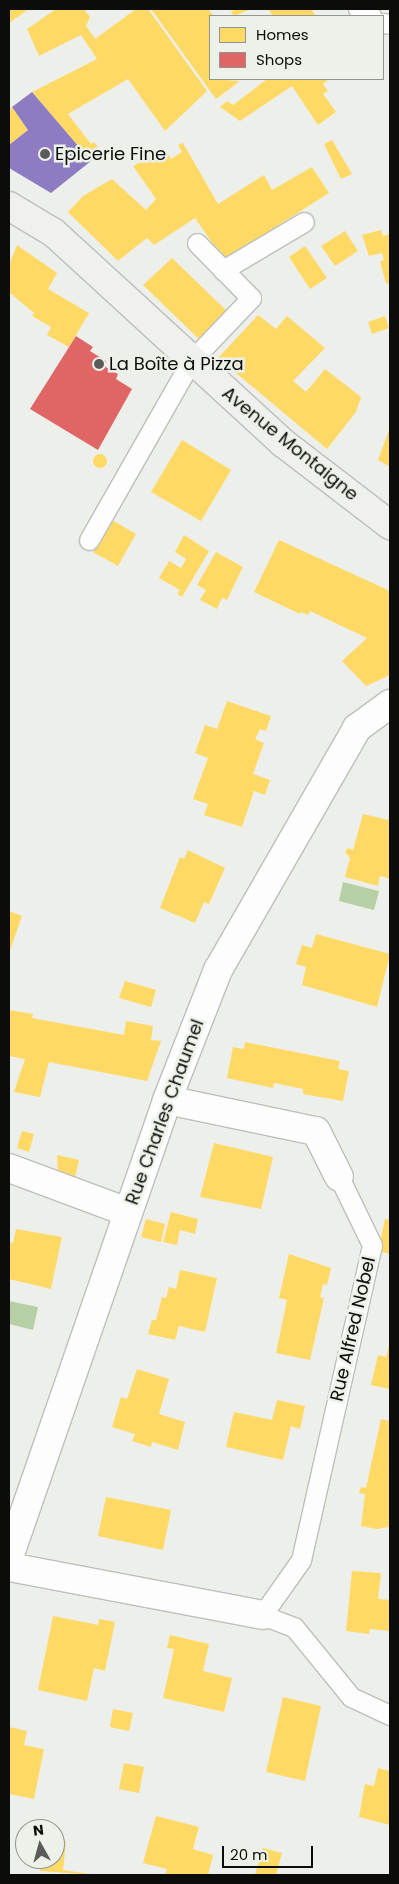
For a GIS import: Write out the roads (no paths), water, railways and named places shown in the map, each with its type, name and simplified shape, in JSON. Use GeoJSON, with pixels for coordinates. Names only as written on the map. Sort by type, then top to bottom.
{"type":"FeatureCollection","features":[{"type":"Feature","properties":{"kind":"main road","name":"Avenue Montaigne"},"geometry":{"type":"LineString","coordinates":[[9,206],[54,233],[191,361],[283,443],[390,525]]}},
{"type":"Feature","properties":{"kind":"street","name":"Rue Charles Chaumel"},"geometry":{"type":"LineString","coordinates":[[9,1557],[127,1212],[167,1100],[218,970],[357,728],[390,704]]}},
{"type":"Feature","properties":{"kind":"street","name":"Rue Alfred Nobel"},"geometry":{"type":"LineString","coordinates":[[167,1100],[316,1132],[338,1177]]}},
{"type":"Feature","properties":{"kind":"street"},"geometry":{"type":"LineString","coordinates":[[9,1168],[127,1212]]}},
{"type":"Feature","properties":{"kind":"street"},"geometry":{"type":"LineString","coordinates":[[9,1568],[262,1615]]}},
{"type":"Feature","properties":{"kind":"lane"},"geometry":{"type":"LineString","coordinates":[[358,9],[369,15]]}},
{"type":"Feature","properties":{"kind":"lane"},"geometry":{"type":"LineString","coordinates":[[223,270],[304,222]]}},
{"type":"Feature","properties":{"kind":"lane"},"geometry":{"type":"LineString","coordinates":[[89,540],[191,361],[251,298],[197,243]]}},
{"type":"Feature","properties":{"kind":"lane","name":"Rue Alfred Nobel"},"geometry":{"type":"LineString","coordinates":[[262,1615],[301,1560],[372,1245],[338,1177]]}},
{"type":"Feature","properties":{"kind":"lane"},"geometry":{"type":"LineString","coordinates":[[262,1615],[294,1627],[351,1697],[390,1715]]}},
{"type":"Feature","properties":{"kind":"place","name":"Epicerie Fine"},"geometry":{"type":"Point","coordinates":[45,154]}},
{"type":"Feature","properties":{"kind":"place","name":"La Boîte à Pizza"},"geometry":{"type":"Point","coordinates":[99,364]}}]}
